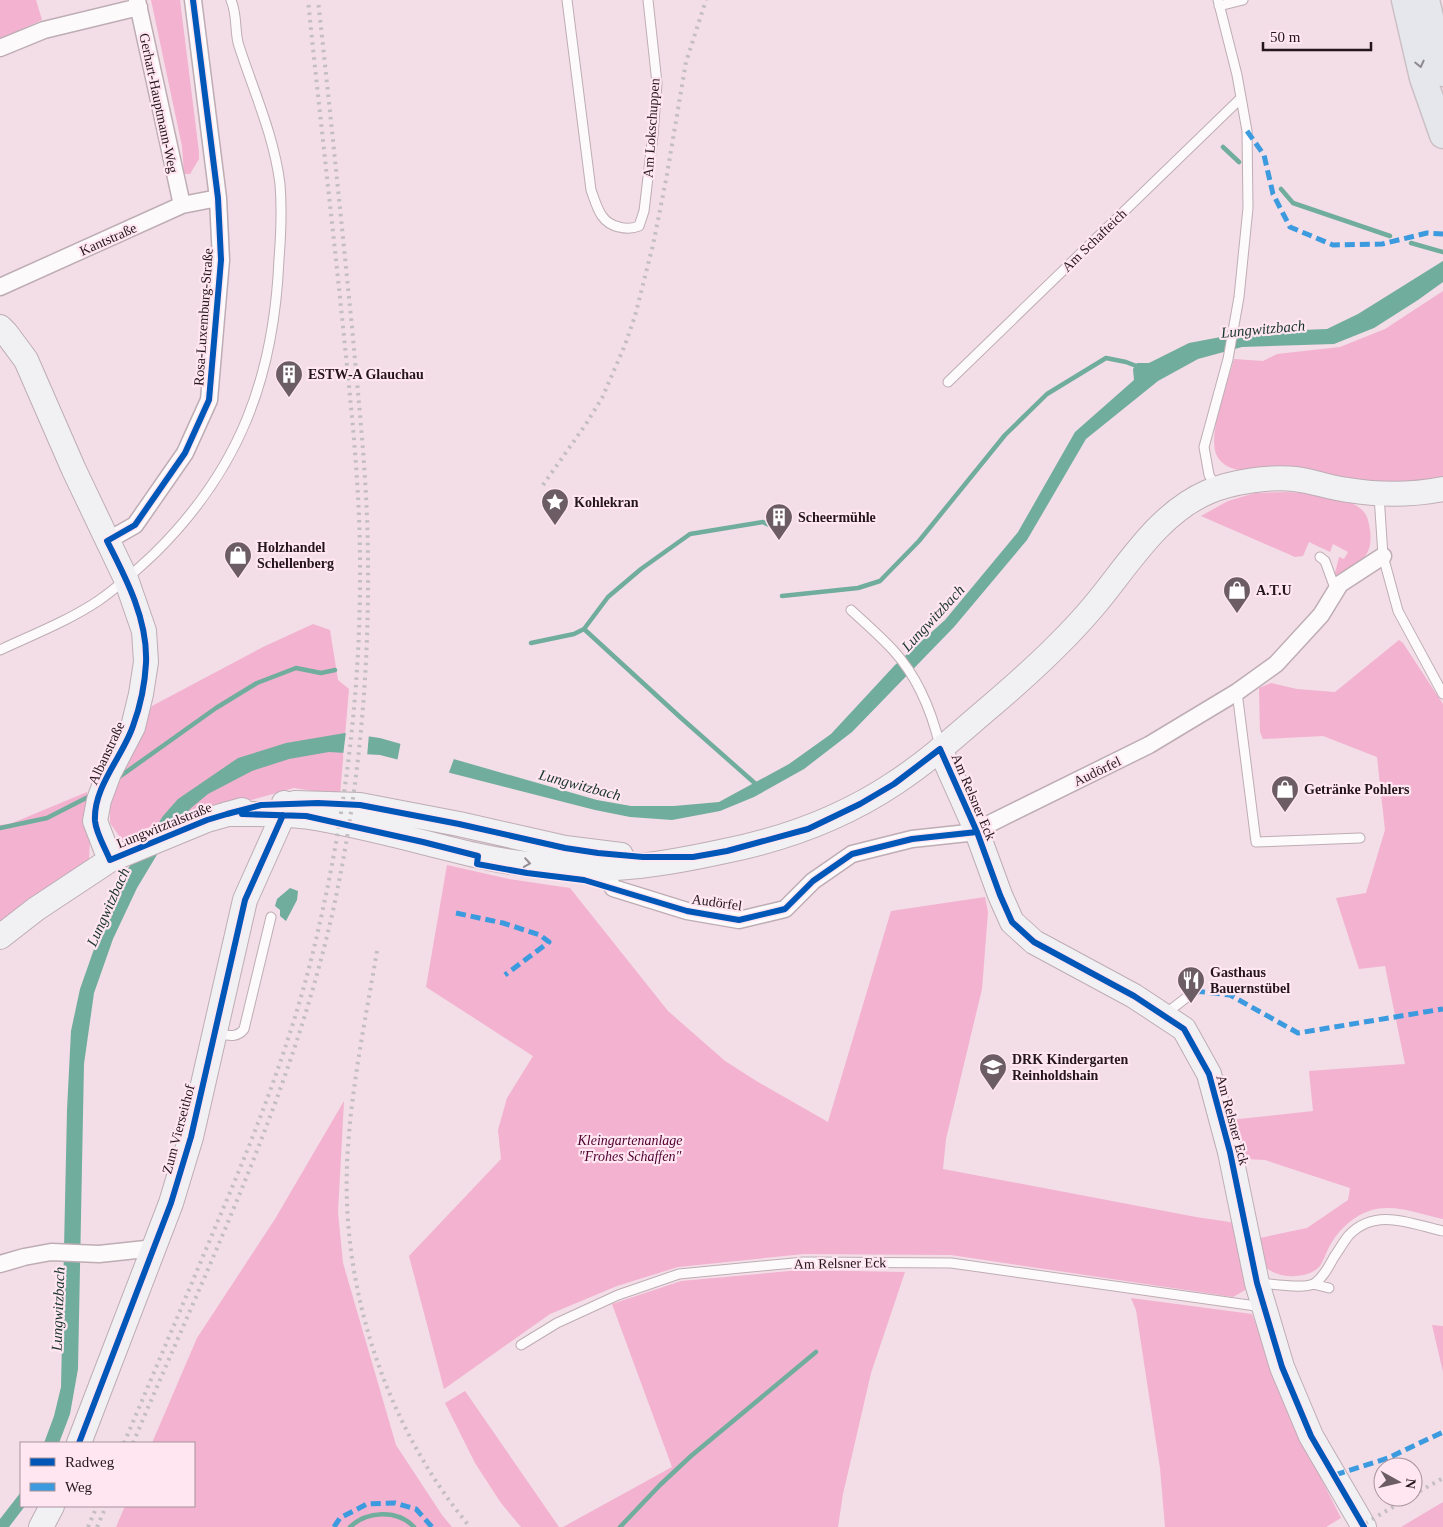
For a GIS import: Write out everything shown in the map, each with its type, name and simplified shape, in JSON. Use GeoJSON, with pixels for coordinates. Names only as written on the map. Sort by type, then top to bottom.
{"type":"FeatureCollection","features":[{"type":"Feature","properties":{"kind":"main road"},"geometry":{"type":"LineString","coordinates":[[1405,0],[1423,78],[1443,134]]}},
{"type":"Feature","properties":{"kind":"main road"},"geometry":{"type":"LineString","coordinates":[[1426,0],[1443,72]]}},
{"type":"Feature","properties":{"kind":"street","name":"Rosa-Luxemburg-Straße"},"geometry":{"type":"LineString","coordinates":[[107,541],[134,525],[184,453],[209,400],[221,260],[218,198],[193,0]]}},
{"type":"Feature","properties":{"kind":"street"},"geometry":{"type":"LineString","coordinates":[[0,48],[44,30],[138,3]]}},
{"type":"Feature","properties":{"kind":"street","name":"Gerhart-Hauptmann-Weg"},"geometry":{"type":"LineString","coordinates":[[138,3],[182,205]]}},
{"type":"Feature","properties":{"kind":"street","name":"Kantstraße"},"geometry":{"type":"LineString","coordinates":[[0,287],[182,205],[218,198]]}},
{"type":"Feature","properties":{"kind":"street","name":"Albanstraße"},"geometry":{"type":"LineString","coordinates":[[0,327],[6,332],[26,360],[126,579],[144,631],[146,662],[133,727],[109,773],[99,800],[95,821],[119,856]]}},
{"type":"Feature","properties":{"kind":"street"},"geometry":{"type":"LineString","coordinates":[[283,809],[478,856],[558,868],[604,869],[649,865],[728,851],[808,829],[860,804],[894,784],[940,749],[1056,647],[1094,606],[1129,559],[1177,510],[1208,492],[1246,481],[1293,479],[1350,491],[1415,494],[1443,489]]}},
{"type":"Feature","properties":{"kind":"street","name":"Audörfel"},"geometry":{"type":"LineString","coordinates":[[604,869],[613,888],[687,911],[740,920],[785,909],[813,881],[852,854],[912,838],[977,832],[1003,817],[1149,745],[1237,692],[1276,664],[1322,615],[1340,584],[1383,556]]}},
{"type":"Feature","properties":{"kind":"street","name":"Am Relsner Eck"},"geometry":{"type":"LineString","coordinates":[[940,749],[977,832],[1012,922],[1034,942],[1134,996],[1184,1029],[1209,1074],[1230,1152],[1257,1283],[1282,1367],[1311,1436],[1364,1527]]}},
{"type":"Feature","properties":{"kind":"street","name":"Lungwitztalstraße"},"geometry":{"type":"LineString","coordinates":[[0,937],[36,909],[119,856],[217,817],[261,805],[283,809]]}},
{"type":"Feature","properties":{"kind":"street"},"geometry":{"type":"LineString","coordinates":[[283,809],[360,805],[459,824],[565,848],[643,857],[693,857]]}},
{"type":"Feature","properties":{"kind":"street","name":"Zum Vierseithof"},"geometry":{"type":"LineString","coordinates":[[79,1442],[171,1203],[191,1137],[245,900],[283,809]]}},
{"type":"Feature","properties":{"kind":"street"},"geometry":{"type":"LineString","coordinates":[[0,1264],[51,1252],[99,1254],[155,1248]]}},
{"type":"Feature","properties":{"kind":"street"},"geometry":{"type":"LineString","coordinates":[[41,1527],[51,1507]]}},
{"type":"Feature","properties":{"kind":"lane"},"geometry":{"type":"LineString","coordinates":[[0,650],[96,603],[126,579],[174,533],[191,514],[219,476],[238,441],[256,397],[276,315],[281,226],[280,185],[274,150],[260,102],[238,43],[236,11],[231,0]]}},
{"type":"Feature","properties":{"kind":"lane","name":"Am Lokschuppen"},"geometry":{"type":"LineString","coordinates":[[567,0],[591,190],[599,212],[609,224],[632,229],[639,226],[644,211],[654,135],[657,83],[648,0]]}},
{"type":"Feature","properties":{"kind":"lane"},"geometry":{"type":"LineString","coordinates":[[1217,489],[1210,475],[1204,447],[1228,359],[1239,297],[1248,208],[1247,131],[1218,3],[1243,0]]}},
{"type":"Feature","properties":{"kind":"lane","name":"Am Schafteich"},"geometry":{"type":"LineString","coordinates":[[948,382],[1241,98]]}},
{"type":"Feature","properties":{"kind":"lane"},"geometry":{"type":"LineString","coordinates":[[1379,492],[1383,556],[1398,610],[1443,694]]}},
{"type":"Feature","properties":{"kind":"lane"},"geometry":{"type":"LineString","coordinates":[[1320,557],[1325,561],[1336,592]]}},
{"type":"Feature","properties":{"kind":"lane"},"geometry":{"type":"LineString","coordinates":[[851,610],[894,650],[917,684],[936,730],[940,749]]}},
{"type":"Feature","properties":{"kind":"lane"},"geometry":{"type":"LineString","coordinates":[[1237,692],[1256,842],[1360,838]]}},
{"type":"Feature","properties":{"kind":"lane"},"geometry":{"type":"LineString","coordinates":[[215,1032],[232,1036],[240,1034],[244,1029],[271,918]]}},
{"type":"Feature","properties":{"kind":"lane"},"geometry":{"type":"LineString","coordinates":[[1163,1015],[1195,991]]}},
{"type":"Feature","properties":{"kind":"lane"},"geometry":{"type":"LineString","coordinates":[[1313,1284],[1324,1273],[1350,1234],[1369,1222],[1384,1218],[1403,1220],[1443,1230]]}},
{"type":"Feature","properties":{"kind":"lane","name":"Am Relsner Eck"},"geometry":{"type":"LineString","coordinates":[[522,1345],[556,1323],[618,1294],[679,1274],[804,1262],[951,1263],[1263,1307]]}},
{"type":"Feature","properties":{"kind":"lane"},"geometry":{"type":"LineString","coordinates":[[1257,1283],[1298,1286],[1313,1284],[1329,1288]]}},
{"type":"Feature","properties":{"kind":"green space"},"geometry":{"type":"Polygon","coordinates":[[[0,0],[36,0],[42,20],[0,39],[0,0]]]}},
{"type":"Feature","properties":{"kind":"green space"},"geometry":{"type":"Polygon","coordinates":[[[151,0],[180,0],[199,152],[199,159],[190,174],[184,174],[182,146],[151,0]]]}},
{"type":"Feature","properties":{"kind":"green space"},"geometry":{"type":"Polygon","coordinates":[[[1443,291],[1443,480],[1404,484],[1245,471],[1228,467],[1221,462],[1216,454],[1214,445],[1215,434],[1234,359],[1263,361],[1277,354],[1340,347],[1385,329],[1443,291]]]}},
{"type":"Feature","properties":{"kind":"green space"},"geometry":{"type":"Polygon","coordinates":[[[1287,492],[1339,498],[1358,506],[1364,512],[1369,523],[1371,540],[1366,555],[1362,560],[1334,577],[1339,557],[1344,559],[1348,552],[1333,544],[1330,552],[1309,542],[1303,556],[1295,557],[1201,516],[1228,501],[1255,493],[1287,492]]]}},
{"type":"Feature","properties":{"kind":"green space"},"geometry":{"type":"Polygon","coordinates":[[[313,624],[330,630],[338,680],[349,689],[340,795],[294,788],[195,816],[122,840],[110,823],[110,797],[152,706],[263,647],[313,624]]]}},
{"type":"Feature","properties":{"kind":"green space"},"geometry":{"type":"Polygon","coordinates":[[[1399,640],[1403,643],[1443,704],[1443,1219],[1394,1208],[1384,1208],[1364,1213],[1340,1231],[1332,1241],[1319,1267],[1313,1272],[1305,1275],[1288,1276],[1272,1272],[1266,1267],[1261,1261],[1255,1239],[1307,1228],[1348,1200],[1350,1188],[1265,1160],[1246,1159],[1243,1167],[1230,1120],[1313,1111],[1309,1071],[1405,1064],[1385,966],[1359,969],[1336,898],[1366,893],[1385,830],[1377,757],[1323,736],[1263,739],[1260,732],[1259,688],[1271,683],[1297,689],[1335,692],[1399,640]]]}},
{"type":"Feature","properties":{"kind":"green space"},"geometry":{"type":"Polygon","coordinates":[[[87,792],[90,841],[89,859],[82,866],[0,922],[0,825],[10,824],[87,792]]]}},
{"type":"Feature","properties":{"kind":"green space","name":"Kleingartenanlage \"Frohes Schaffen\""},"geometry":{"type":"Polygon","coordinates":[[[447,865],[509,879],[570,888],[668,1011],[725,1061],[828,1122],[891,911],[985,897],[988,912],[982,989],[946,1139],[943,1169],[1236,1223],[1247,1289],[1233,1297],[951,1255],[804,1254],[678,1267],[617,1286],[550,1314],[444,1389],[409,1256],[501,1159],[498,1130],[507,1098],[533,1056],[426,987],[447,865]]]}},
{"type":"Feature","properties":{"kind":"green space"},"geometry":{"type":"Polygon","coordinates":[[[344,1101],[338,1212],[343,1263],[396,1445],[452,1527],[116,1527],[125,1507],[195,1507],[195,1442],[152,1442],[197,1338],[275,1219],[344,1101]]]}},
{"type":"Feature","properties":{"kind":"green space"},"geometry":{"type":"Polygon","coordinates":[[[801,1270],[905,1272],[871,1373],[843,1494],[838,1527],[563,1527],[672,1467],[612,1304],[681,1281],[801,1270]]]}},
{"type":"Feature","properties":{"kind":"green space"},"geometry":{"type":"Polygon","coordinates":[[[1131,1298],[1252,1314],[1293,1417],[1341,1518],[1326,1527],[1165,1527],[1160,1468],[1136,1310],[1131,1298]]]}},
{"type":"Feature","properties":{"kind":"green space"},"geometry":{"type":"Polygon","coordinates":[[[1432,1325],[1443,1326],[1443,1372],[1432,1325]]]}},
{"type":"Feature","properties":{"kind":"green space"},"geometry":{"type":"Polygon","coordinates":[[[465,1391],[559,1527],[521,1527],[501,1503],[475,1463],[445,1403],[465,1391]]]}},
{"type":"Feature","properties":{"kind":"green space"},"geometry":{"type":"Polygon","coordinates":[[[1443,1502],[1443,1527],[1401,1527],[1443,1502]]]}},
{"type":"Feature","properties":{"kind":"shaded area"},"geometry":{"type":"Polygon","coordinates":[[[1443,261],[1443,282],[1374,328],[1334,344],[1242,347],[1198,359],[1158,381],[1086,439],[1027,540],[954,627],[852,732],[804,769],[754,797],[720,811],[672,820],[630,817],[595,810],[380,755],[329,752],[289,759],[252,771],[208,794],[191,808],[173,828],[137,888],[113,939],[94,993],[84,1064],[78,1369],[70,1414],[59,1442],[44,1442],[54,1416],[61,1387],[67,1110],[71,1031],[80,989],[107,912],[129,867],[163,816],[178,799],[238,758],[286,743],[345,733],[380,738],[597,800],[631,806],[674,806],[719,802],[789,764],[831,734],[895,665],[945,620],[1018,532],[1075,432],[1134,380],[1133,369],[1137,363],[1149,363],[1189,343],[1247,332],[1327,329],[1358,314],[1443,261]]]}},
{"type":"Feature","properties":{"kind":"shaded area"},"geometry":{"type":"Polygon","coordinates":[[[290,888],[298,891],[297,900],[286,921],[280,916],[280,910],[275,906],[277,899],[290,888]]]}},
{"type":"Feature","properties":{"kind":"shaded area"},"geometry":{"type":"Polygon","coordinates":[[[20,1493],[20,1507],[24,1507],[9,1527],[0,1527],[0,1519],[20,1493]]]}},
{"type":"Feature","properties":{"kind":"pier"},"geometry":{"type":"Polygon","coordinates":[[[346,731],[369,734],[367,757],[343,756],[346,731]]]}},
{"type":"Feature","properties":{"kind":"pier"},"geometry":{"type":"Polygon","coordinates":[[[401,741],[455,756],[448,775],[397,762],[401,741]]]}},
{"type":"Feature","properties":{"kind":"waterway"},"geometry":{"type":"LineString","coordinates":[[1223,147],[1239,162]]}},
{"type":"Feature","properties":{"kind":"waterway"},"geometry":{"type":"LineString","coordinates":[[1281,189],[1293,203],[1390,236]]}},
{"type":"Feature","properties":{"kind":"waterway"},"geometry":{"type":"LineString","coordinates":[[1411,243],[1443,252]]}},
{"type":"Feature","properties":{"kind":"waterway"},"geometry":{"type":"LineString","coordinates":[[782,596],[858,588],[880,581],[919,541],[1005,435],[1047,394],[1106,358],[1139,367]]}},
{"type":"Feature","properties":{"kind":"waterway"},"geometry":{"type":"LineString","coordinates":[[531,643],[574,634],[584,629],[608,597],[641,569],[690,534],[763,522],[769,525]]}},
{"type":"Feature","properties":{"kind":"waterway"},"geometry":{"type":"LineString","coordinates":[[584,629],[758,786]]}},
{"type":"Feature","properties":{"kind":"waterway"},"geometry":{"type":"LineString","coordinates":[[115,780],[216,708],[257,683],[296,668],[321,673],[335,670]]}},
{"type":"Feature","properties":{"kind":"waterway"},"geometry":{"type":"LineString","coordinates":[[0,828],[47,818],[92,795]]}},
{"type":"Feature","properties":{"kind":"waterway"},"geometry":{"type":"LineString","coordinates":[[620,1527],[691,1456],[816,1352]]}},
{"type":"Feature","properties":{"kind":"waterway"},"geometry":{"type":"LineString","coordinates":[[350,1527],[365,1518],[382,1514],[399,1517],[414,1527]]}},
{"type":"Feature","properties":{"kind":"railway"},"geometry":{"type":"LineString","coordinates":[[124,1442],[243,1160],[291,1030],[322,915],[341,816],[348,766],[357,665],[359,615],[358,505],[349,386],[308,0]]}},
{"type":"Feature","properties":{"kind":"railway"},"geometry":{"type":"LineString","coordinates":[[133,1442],[246,1179],[296,1044],[317,976],[334,906],[356,779],[364,693],[368,608],[366,505],[363,446],[352,327],[318,0]]}},
{"type":"Feature","properties":{"kind":"railway"},"geometry":{"type":"LineString","coordinates":[[543,485],[602,398],[625,345],[635,316],[653,245],[686,62],[706,0]]}},
{"type":"Feature","properties":{"kind":"railway"},"geometry":{"type":"LineString","coordinates":[[377,951],[351,1111],[347,1165],[347,1213],[353,1262],[362,1310],[376,1357],[394,1403],[415,1447],[441,1489],[470,1527]]}},
{"type":"Feature","properties":{"kind":"railway"},"geometry":{"type":"LineString","coordinates":[[1423,1489],[1443,1478]]}},
{"type":"Feature","properties":{"kind":"railway"},"geometry":{"type":"LineString","coordinates":[[88,1527],[97,1507]]}},
{"type":"Feature","properties":{"kind":"railway"},"geometry":{"type":"LineString","coordinates":[[97,1527],[106,1507]]}},
{"type":"Feature","properties":{"kind":"railway"},"geometry":{"type":"LineString","coordinates":[[1359,1527],[1393,1507]]}},
{"type":"Feature","properties":{"kind":"marked path"},"geometry":{"type":"LineString","coordinates":[[1247,131],[1264,155],[1273,194],[1290,227],[1333,245],[1382,244],[1427,233],[1443,234]]}},
{"type":"Feature","properties":{"kind":"marked path"},"geometry":{"type":"LineString","coordinates":[[456,913],[503,923],[540,935],[549,942],[505,975]]}},
{"type":"Feature","properties":{"kind":"marked path"},"geometry":{"type":"LineString","coordinates":[[1195,991],[1230,995],[1298,1033],[1443,1009]]}},
{"type":"Feature","properties":{"kind":"marked path"},"geometry":{"type":"LineString","coordinates":[[1335,1475],[1388,1458],[1443,1432]]}},
{"type":"Feature","properties":{"kind":"marked path"},"geometry":{"type":"LineString","coordinates":[[334,1527],[340,1518],[367,1504],[395,1503],[416,1509],[432,1527]]}},
{"type":"Feature","properties":{"kind":"cycle path"},"geometry":{"type":"LineString","coordinates":[[193,0],[218,198],[221,260],[209,400],[185,453],[135,525],[107,541],[140,615],[146,647],[145,679],[138,711],[128,737],[104,784],[96,808],[95,821],[97,830],[110,860],[207,820],[227,814],[261,805],[318,803],[360,805],[459,824],[565,848],[598,853],[643,857],[693,857],[727,851],[808,829],[860,804],[894,784],[940,749],[977,832],[1012,922],[1034,942],[1134,996],[1184,1029],[1209,1074],[1230,1152],[1257,1283],[1282,1367],[1311,1436],[1364,1527]]}},
{"type":"Feature","properties":{"kind":"cycle path"},"geometry":{"type":"LineString","coordinates":[[242,814],[306,816],[478,856],[477,864],[527,873],[584,880],[687,911],[739,920],[785,909],[813,881],[852,854],[912,839],[977,832]]}},
{"type":"Feature","properties":{"kind":"cycle path"},"geometry":{"type":"LineString","coordinates":[[79,1442],[171,1203],[191,1137],[245,900],[283,815]]}},
{"type":"Feature","properties":{"kind":"place","name":"ESTW-A Glauchau"},"geometry":{"type":"Point","coordinates":[289,398]}},
{"type":"Feature","properties":{"kind":"place","name":"Kohlekran"},"geometry":{"type":"Point","coordinates":[555,526]}},
{"type":"Feature","properties":{"kind":"place","name":"Scheermühle"},"geometry":{"type":"Point","coordinates":[779,541]}},
{"type":"Feature","properties":{"kind":"place","name":"Holzhandel Schellenberg"},"geometry":{"type":"Point","coordinates":[238,579]}},
{"type":"Feature","properties":{"kind":"place","name":"A.T.U"},"geometry":{"type":"Point","coordinates":[1237,614]}},
{"type":"Feature","properties":{"kind":"place","name":"Getränke Pohlers"},"geometry":{"type":"Point","coordinates":[1285,813]}},
{"type":"Feature","properties":{"kind":"place","name":"Gasthaus Bauernstübel"},"geometry":{"type":"Point","coordinates":[1191,1004]}},
{"type":"Feature","properties":{"kind":"place","name":"DRK Kindergarten Reinholdshain"},"geometry":{"type":"Point","coordinates":[993,1091]}},
{"type":"Feature","properties":{"kind":"water label","name":"Lungwitzbach"},"geometry":{"type":"Point","coordinates":[1263,329]}},
{"type":"Feature","properties":{"kind":"water label","name":"Lungwitzbach"},"geometry":{"type":"Point","coordinates":[933,618]}},
{"type":"Feature","properties":{"kind":"water label","name":"Lungwitzbach"},"geometry":{"type":"Point","coordinates":[580,785]}},
{"type":"Feature","properties":{"kind":"water label","name":"Lungwitzbach"},"geometry":{"type":"Point","coordinates":[108,907]}},
{"type":"Feature","properties":{"kind":"water label","name":"Lungwitzbach"},"geometry":{"type":"Point","coordinates":[58,1309]}}]}
